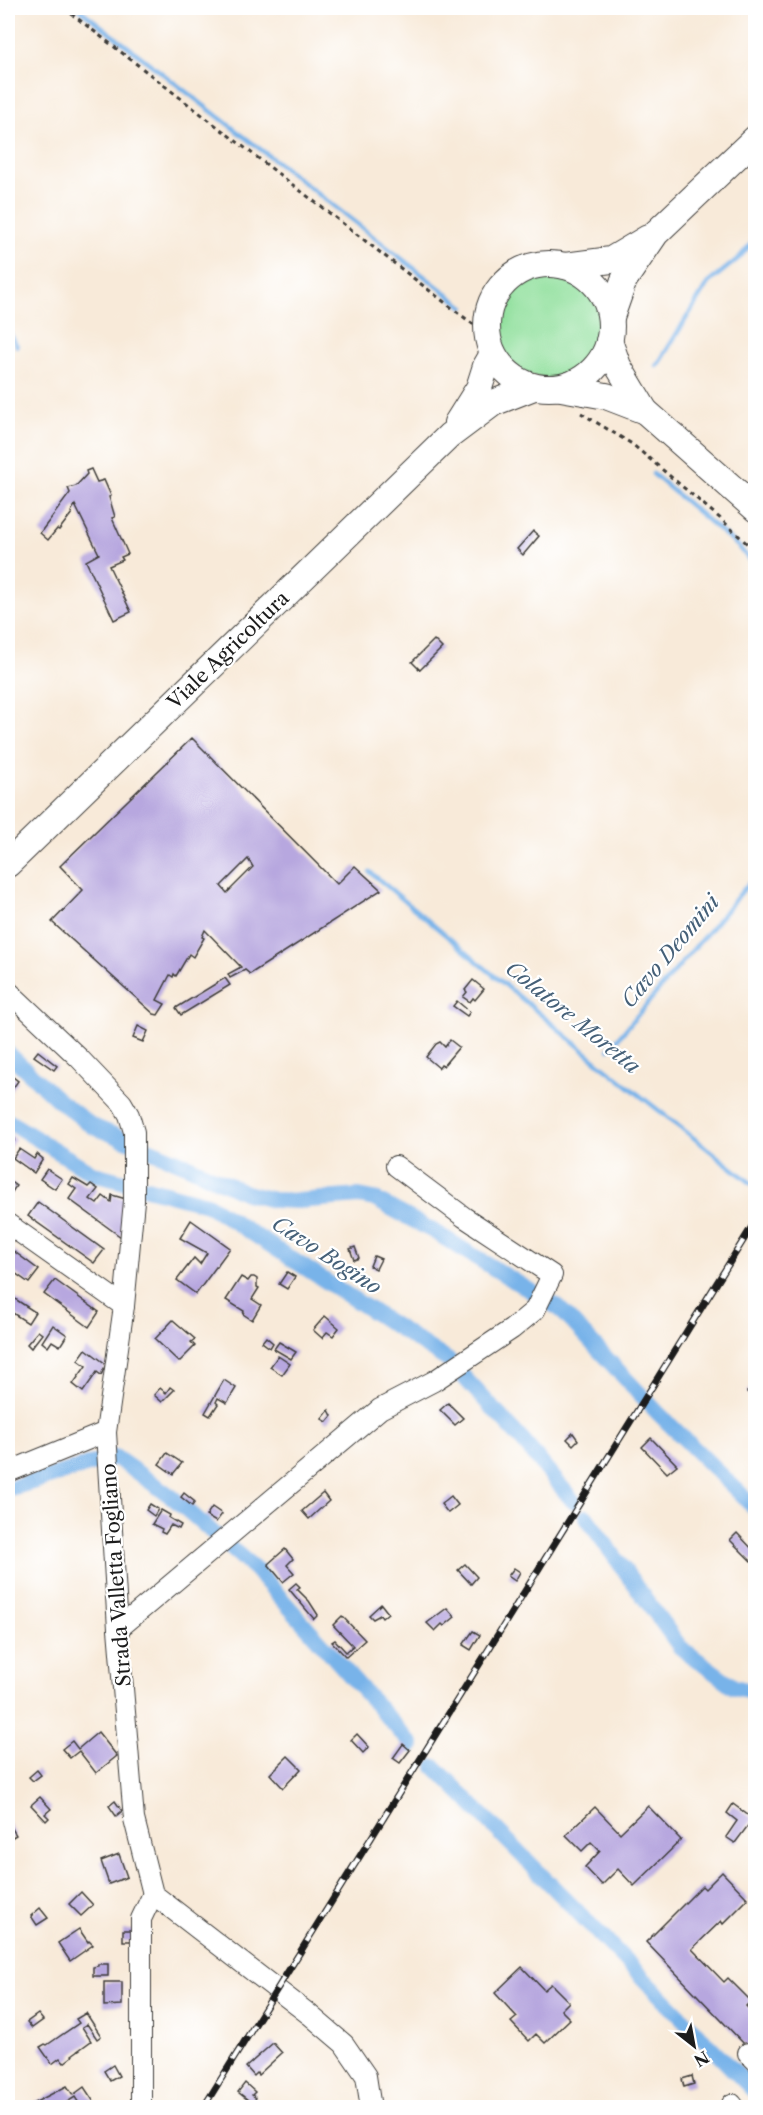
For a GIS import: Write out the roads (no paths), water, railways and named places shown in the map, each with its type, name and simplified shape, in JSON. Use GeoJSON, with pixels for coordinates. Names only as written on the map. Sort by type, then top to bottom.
{"type":"FeatureCollection","features":[{"type":"Feature","properties":{"kind":"main road","name":"Viale Agricoltura"},"geometry":{"type":"LineString","coordinates":[[8,864],[449,436],[493,403],[545,387],[572,384],[590,373],[599,364],[624,280],[656,233],[756,138]]}},
{"type":"Feature","properties":{"kind":"main road","name":"Viale Agricoltura"},"geometry":{"type":"LineString","coordinates":[[449,436],[479,388],[490,345],[486,322],[492,299],[507,280],[527,267],[540,264],[565,266],[611,260],[656,233]]}},
{"type":"Feature","properties":{"kind":"main road","name":"Viale Agricoltura"},"geometry":{"type":"LineString","coordinates":[[565,266],[586,276],[595,284],[607,304],[610,329]]}},
{"type":"Feature","properties":{"kind":"main road"},"geometry":{"type":"LineString","coordinates":[[610,329],[618,366],[645,411],[756,509]]}},
{"type":"Feature","properties":{"kind":"main road"},"geometry":{"type":"LineString","coordinates":[[490,345],[511,376],[545,387],[606,396],[645,411]]}},
{"type":"Feature","properties":{"kind":"street","name":"Strada Valletta Fogliano"},"geometry":{"type":"LineString","coordinates":[[8,991],[79,1058],[122,1103],[129,1115],[134,1136],[135,1185],[124,1306],[107,1438],[118,1629],[134,1819],[153,1894]]}},
{"type":"Feature","properties":{"kind":"street"},"geometry":{"type":"LineString","coordinates":[[118,1629],[380,1409],[454,1367],[512,1329],[535,1310],[552,1275],[464,1217],[396,1166]]}},
{"type":"Feature","properties":{"kind":"street"},"geometry":{"type":"LineString","coordinates":[[8,1224],[124,1306]]}},
{"type":"Feature","properties":{"kind":"street"},"geometry":{"type":"LineString","coordinates":[[8,1472],[107,1438]]}},
{"type":"Feature","properties":{"kind":"street"},"geometry":{"type":"LineString","coordinates":[[141,2108],[141,1919],[153,1894],[310,2015],[344,2044],[366,2076],[371,2108]]}},
{"type":"Feature","properties":{"kind":"waterway"},"geometry":{"type":"LineString","coordinates":[[78,8],[464,307]]}},
{"type":"Feature","properties":{"kind":"waterway"},"geometry":{"type":"LineString","coordinates":[[657,366],[708,283],[739,258],[756,238]]}},
{"type":"Feature","properties":{"kind":"waterway","name":"Colatore Moretta"},"geometry":{"type":"LineString","coordinates":[[8,330],[17,346]]}},
{"type":"Feature","properties":{"kind":"waterway"},"geometry":{"type":"LineString","coordinates":[[653,474],[739,547],[756,568]]}},
{"type":"Feature","properties":{"kind":"waterway","name":"Colatore Moretta"},"geometry":{"type":"LineString","coordinates":[[370,872],[600,1064],[756,1187]]}},
{"type":"Feature","properties":{"kind":"waterway","name":"Cavo Deomini"},"geometry":{"type":"LineString","coordinates":[[609,1049],[756,875]]}},
{"type":"Feature","properties":{"kind":"waterway"},"geometry":{"type":"LineString","coordinates":[[8,1053],[58,1100],[92,1126],[182,1163],[246,1193],[273,1200],[298,1201],[359,1196],[374,1199],[433,1231],[560,1309],[658,1413],[756,1509]]}},
{"type":"Feature","properties":{"kind":"waterway","name":"Cavo Bogino"},"geometry":{"type":"LineString","coordinates":[[8,1121],[94,1174],[207,1204],[449,1361],[522,1440],[573,1501]]}},
{"type":"Feature","properties":{"kind":"waterway"},"geometry":{"type":"LineString","coordinates":[[8,1489],[115,1457],[172,1497],[255,1569],[412,1745]]}},
{"type":"Feature","properties":{"kind":"waterway","name":"Cavo Bogino"},"geometry":{"type":"LineString","coordinates":[[586,1517],[680,1647],[734,1687],[756,1692]]}},
{"type":"Feature","properties":{"kind":"waterway"},"geometry":{"type":"LineString","coordinates":[[435,1767],[756,2093]]}},
{"type":"Feature","properties":{"kind":"railway"},"geometry":{"type":"LineString","coordinates":[[203,2108],[756,1220]]}}]}
